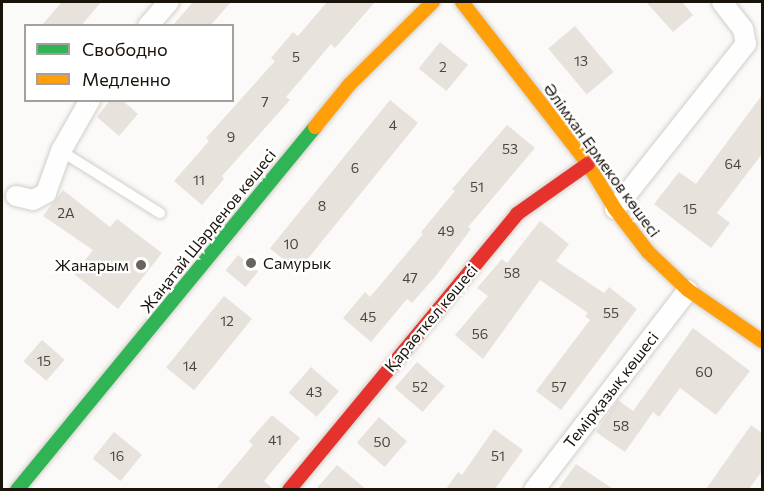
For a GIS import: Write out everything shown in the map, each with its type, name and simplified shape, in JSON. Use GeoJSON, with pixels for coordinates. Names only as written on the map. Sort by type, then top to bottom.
{"type":"FeatureCollection","features":[{"type":"Feature","properties":{"kind":"street"},"geometry":{"type":"LineString","coordinates":[[150,24],[169,2]]}},
{"type":"Feature","properties":{"kind":"street","name":"Жаңатай Шәрденов көшесі"},"geometry":{"type":"LineString","coordinates":[[17,489],[348,85],[433,2]]}},
{"type":"Feature","properties":{"kind":"street","name":"Әлімхан Ермеков көшесі"},"geometry":{"type":"LineString","coordinates":[[462,2],[588,164],[615,209],[648,252],[688,290],[762,341]]}},
{"type":"Feature","properties":{"kind":"street"},"geometry":{"type":"LineString","coordinates":[[615,209],[746,44],[743,29],[722,2]]}},
{"type":"Feature","properties":{"kind":"street"},"geometry":{"type":"LineString","coordinates":[[16,196],[33,200],[46,193],[61,151],[89,102]]}},
{"type":"Feature","properties":{"kind":"street","name":"Қараөткел көшесі"},"geometry":{"type":"LineString","coordinates":[[290,489],[518,214],[588,164]]}},
{"type":"Feature","properties":{"kind":"street","name":"Темірқазық көшесі"},"geometry":{"type":"LineString","coordinates":[[534,489],[688,290]]}},
{"type":"Feature","properties":{"kind":"lane"},"geometry":{"type":"LineString","coordinates":[[61,151],[160,213]]}},
{"type":"Feature","properties":{"kind":"building"},"geometry":{"type":"Polygon","coordinates":[[[62,2],[101,2],[83,24],[43,24],[62,2]]]}},
{"type":"Feature","properties":{"kind":"building"},"geometry":{"type":"Polygon","coordinates":[[[193,2],[231,2],[212,24],[174,24],[193,2]]]}},
{"type":"Feature","properties":{"kind":"building"},"geometry":{"type":"Polygon","coordinates":[[[327,2],[375,2],[335,48],[331,44],[286,97],[290,100],[222,176],[224,179],[202,205],[174,181],[209,141],[206,138],[275,61],[271,58],[293,32],[298,36],[327,2]]]}},
{"type":"Feature","properties":{"kind":"building"},"geometry":{"type":"Polygon","coordinates":[[[646,2],[682,2],[693,15],[673,32],[646,2]]]}},
{"type":"Feature","properties":{"kind":"building"},"geometry":{"type":"Polygon","coordinates":[[[575,26],[614,72],[587,94],[548,48],[575,26]]]}},
{"type":"Feature","properties":{"kind":"building"},"geometry":{"type":"Polygon","coordinates":[[[440,42],[468,65],[447,91],[419,68],[440,42]]]}},
{"type":"Feature","properties":{"kind":"building"},"geometry":{"type":"Polygon","coordinates":[[[762,95],[762,154],[717,213],[730,223],[711,248],[654,204],[679,172],[696,184],[762,95]]]}},
{"type":"Feature","properties":{"kind":"building"},"geometry":{"type":"Polygon","coordinates":[[[390,100],[418,123],[298,271],[270,248],[390,100]]]}},
{"type":"Feature","properties":{"kind":"building"},"geometry":{"type":"Polygon","coordinates":[[[108,102],[124,102],[138,114],[119,136],[97,117],[108,102]]]}},
{"type":"Feature","properties":{"kind":"building"},"geometry":{"type":"Polygon","coordinates":[[[507,125],[535,148],[468,227],[471,229],[435,277],[412,303],[407,299],[371,342],[343,318],[365,292],[370,297],[423,234],[421,232],[455,191],[452,189],[507,125]]]}},
{"type":"Feature","properties":{"kind":"building"},"geometry":{"type":"Polygon","coordinates":[[[63,190],[110,227],[117,219],[162,253],[118,309],[74,274],[93,250],[43,216],[63,190]]]}},
{"type":"Feature","properties":{"kind":"building"},"geometry":{"type":"Polygon","coordinates":[[[540,221],[569,244],[556,261],[604,293],[609,287],[637,309],[561,410],[536,391],[590,320],[585,316],[588,313],[540,280],[483,359],[455,335],[488,296],[477,288],[502,259],[507,263],[540,221]]]}},
{"type":"Feature","properties":{"kind":"building"},"geometry":{"type":"Polygon","coordinates":[[[238,255],[258,271],[246,287],[225,271],[238,255]]]}},
{"type":"Feature","properties":{"kind":"building"},"geometry":{"type":"Polygon","coordinates":[[[224,296],[252,319],[194,390],[166,367],[224,296]]]}},
{"type":"Feature","properties":{"kind":"building"},"geometry":{"type":"Polygon","coordinates":[[[693,328],[750,371],[716,415],[680,388],[659,417],[653,412],[625,452],[596,432],[618,400],[633,411],[693,328]]]}},
{"type":"Feature","properties":{"kind":"building"},"geometry":{"type":"Polygon","coordinates":[[[42,340],[65,360],[46,381],[24,361],[42,340]]]}},
{"type":"Feature","properties":{"kind":"building"},"geometry":{"type":"Polygon","coordinates":[[[417,362],[445,386],[423,412],[395,388],[417,362]]]}},
{"type":"Feature","properties":{"kind":"building"},"geometry":{"type":"Polygon","coordinates":[[[311,367],[339,391],[317,417],[289,393],[311,367]]]}},
{"type":"Feature","properties":{"kind":"building"},"geometry":{"type":"Polygon","coordinates":[[[272,415],[300,438],[264,481],[273,489],[216,489],[253,445],[249,441],[272,415]]]}},
{"type":"Feature","properties":{"kind":"building"},"geometry":{"type":"Polygon","coordinates":[[[379,417],[407,441],[385,467],[357,443],[379,417]]]}},
{"type":"Feature","properties":{"kind":"building"},"geometry":{"type":"Polygon","coordinates":[[[751,425],[762,433],[762,471],[749,489],[706,489],[751,425]]]}},
{"type":"Feature","properties":{"kind":"building"},"geometry":{"type":"Polygon","coordinates":[[[494,429],[523,450],[495,489],[446,489],[458,472],[462,475],[494,429]]]}},
{"type":"Feature","properties":{"kind":"building"},"geometry":{"type":"Polygon","coordinates":[[[114,432],[142,455],[121,481],[93,458],[114,432]]]}},
{"type":"Feature","properties":{"kind":"building"},"geometry":{"type":"Polygon","coordinates":[[[576,464],[613,489],[558,489],[576,464]]]}},
{"type":"Feature","properties":{"kind":"building"},"geometry":{"type":"Polygon","coordinates":[[[337,465],[366,489],[316,489],[337,465]]]}},
{"type":"Feature","properties":{"kind":"traffic: fast"},"geometry":{"type":"LineString","coordinates":[[17,490],[315,127]]}},
{"type":"Feature","properties":{"kind":"traffic: slow"},"geometry":{"type":"LineString","coordinates":[[315,127],[349,85],[433,2]]}},
{"type":"Feature","properties":{"kind":"traffic: slow"},"geometry":{"type":"LineString","coordinates":[[462,2],[588,164],[615,209],[648,252],[688,290],[762,341]]}},
{"type":"Feature","properties":{"kind":"traffic: jam"},"geometry":{"type":"LineString","coordinates":[[289,490],[517,214],[588,164]]}},
{"type":"Feature","properties":{"kind":"place","name":"Самурык"},"geometry":{"type":"Point","coordinates":[251,263]}},
{"type":"Feature","properties":{"kind":"place","name":"Жанарым"},"geometry":{"type":"Point","coordinates":[141,265]}}]}
